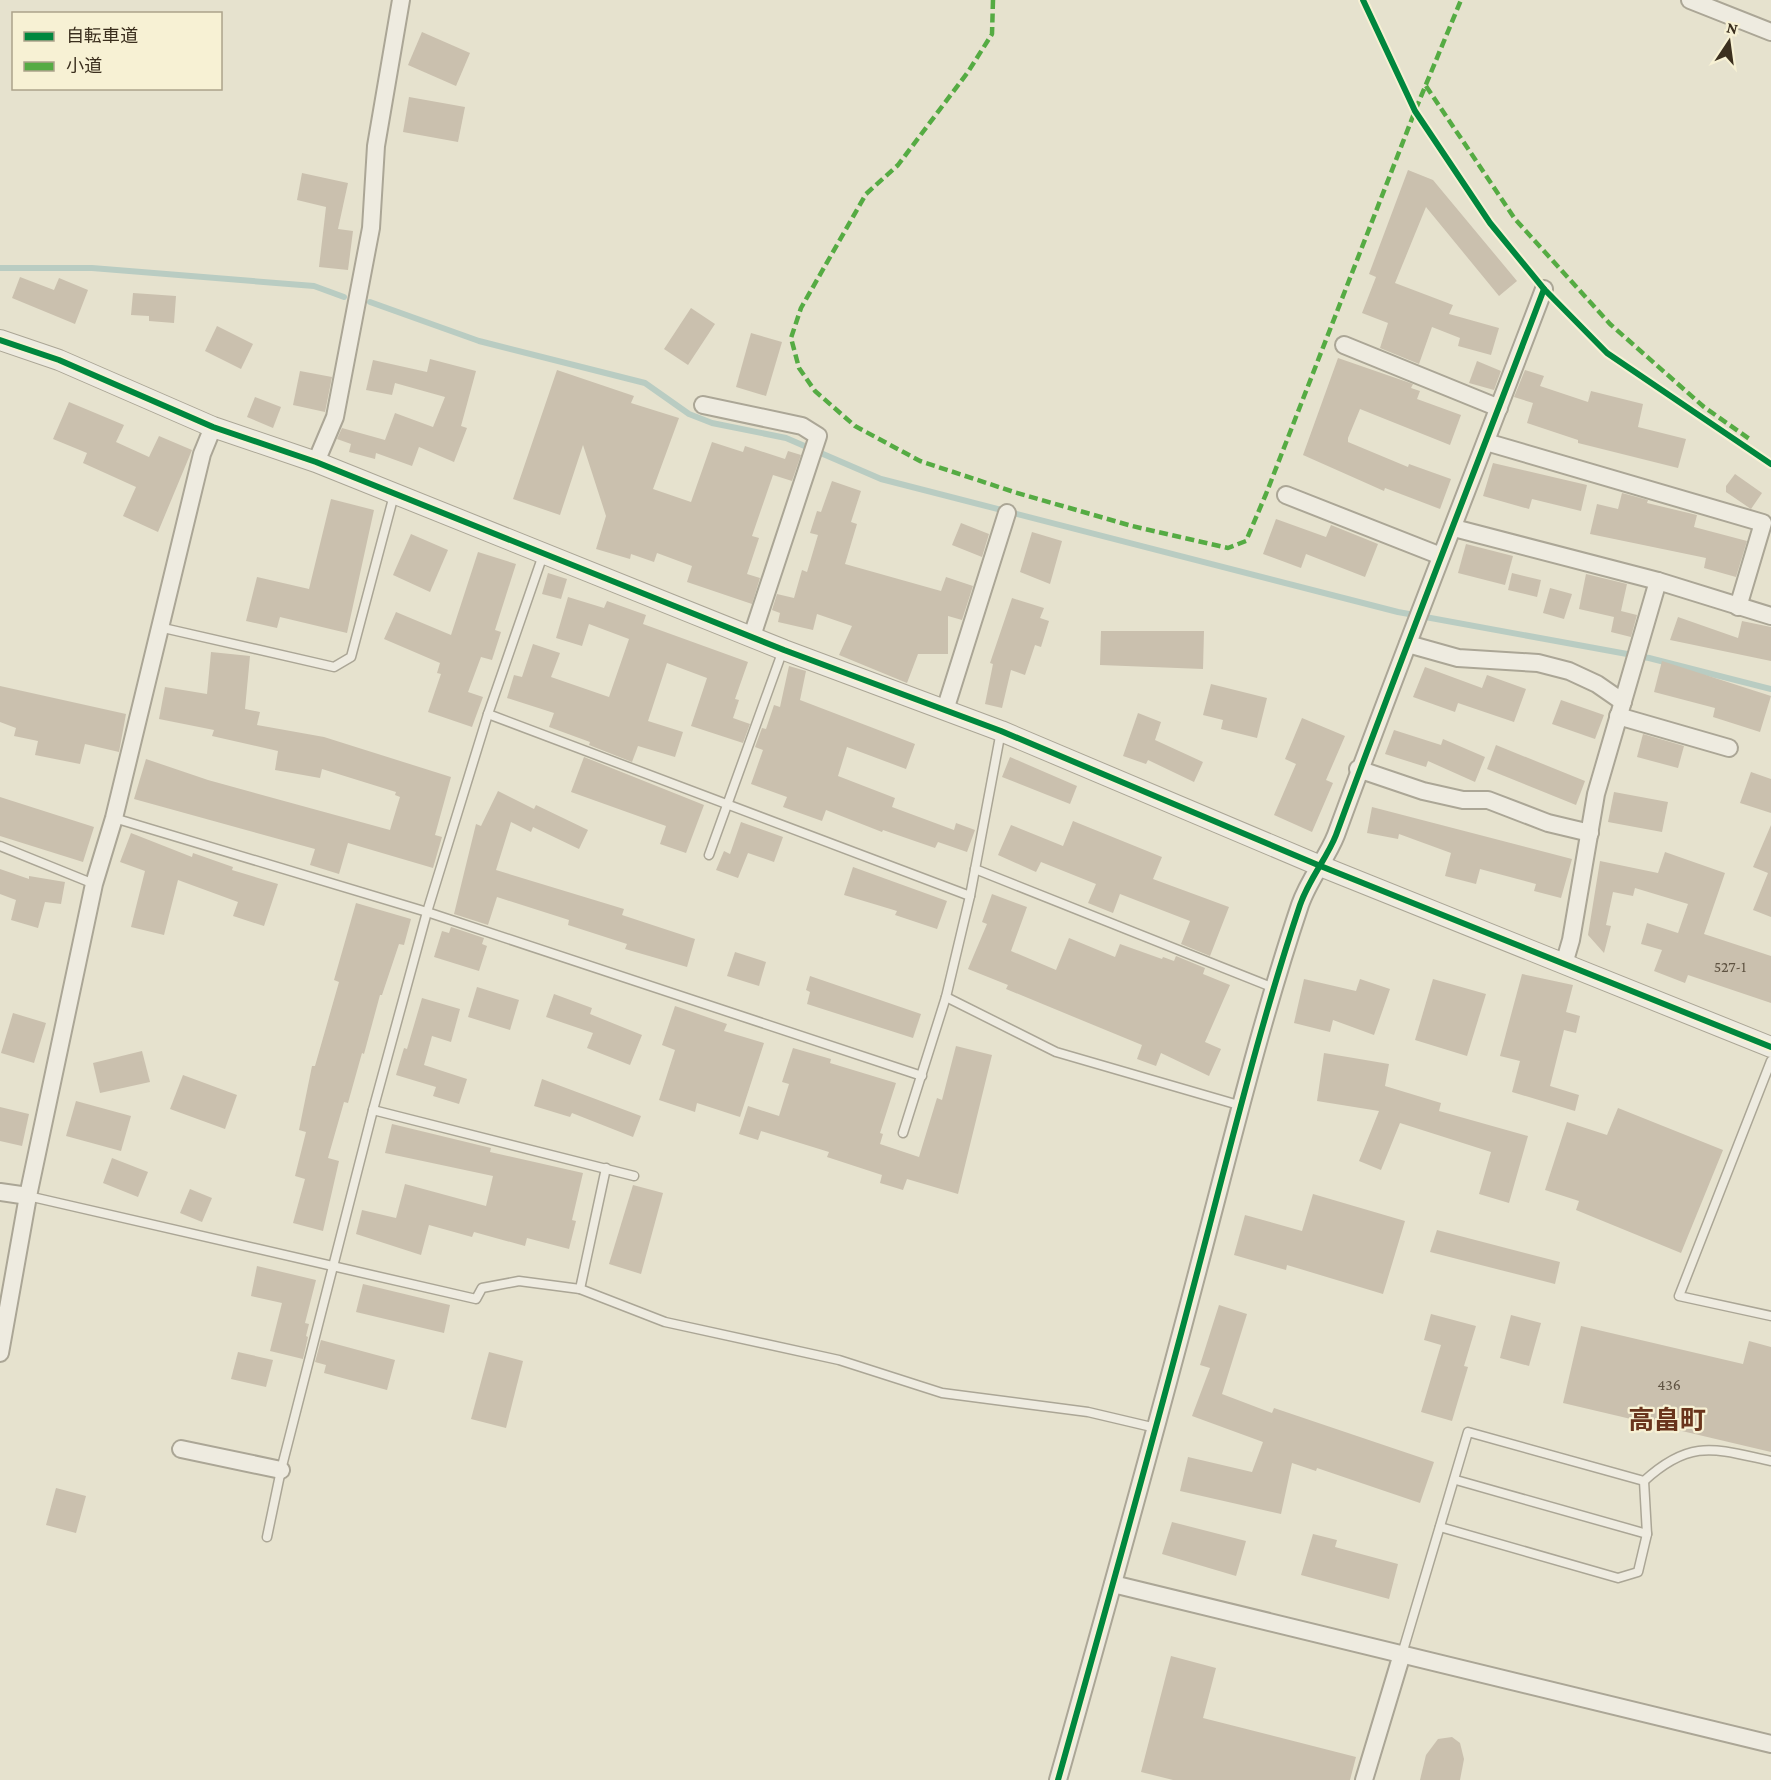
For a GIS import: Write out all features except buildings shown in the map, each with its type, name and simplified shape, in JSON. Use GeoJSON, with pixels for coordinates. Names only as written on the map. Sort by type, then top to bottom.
{"type":"FeatureCollection","features":[{"type":"Feature","properties":{"kind":"street"},"geometry":{"type":"LineString","coordinates":[[316,462],[335,417],[371,228],[376,146],[401,0]]}},
{"type":"Feature","properties":{"kind":"street"},"geometry":{"type":"LineString","coordinates":[[1690,0],[1771,32]]}},
{"type":"Feature","properties":{"kind":"street"},"geometry":{"type":"LineString","coordinates":[[1058,1780],[1156,1428],[1274,988],[1302,900],[1318,866],[1334,841],[1358,769],[1454,528],[1544,288]]}},
{"type":"Feature","properties":{"kind":"street"},"geometry":{"type":"LineString","coordinates":[[0,340],[59,360],[213,427],[316,462],[784,650],[1001,731],[1318,866],[1771,1047]]}},
{"type":"Feature","properties":{"kind":"street"},"geometry":{"type":"LineString","coordinates":[[1344,345],[1499,408]]}},
{"type":"Feature","properties":{"kind":"street"},"geometry":{"type":"LineString","coordinates":[[703,405],[802,426],[818,436],[752,636]]}},
{"type":"Feature","properties":{"kind":"street"},"geometry":{"type":"LineString","coordinates":[[0,1353],[28,1196],[94,884],[114,818],[158,627],[202,454],[213,427]]}},
{"type":"Feature","properties":{"kind":"street"},"geometry":{"type":"LineString","coordinates":[[1486,442],[1763,523],[1738,607]]}},
{"type":"Feature","properties":{"kind":"street"},"geometry":{"type":"LineString","coordinates":[[1286,495],[1441,556]]}},
{"type":"Feature","properties":{"kind":"street"},"geometry":{"type":"LineString","coordinates":[[945,710],[1007,513]]}},
{"type":"Feature","properties":{"kind":"street"},"geometry":{"type":"LineString","coordinates":[[1454,528],[1659,581],[1771,616]]}},
{"type":"Feature","properties":{"kind":"street"},"geometry":{"type":"LineString","coordinates":[[1564,964],[1596,794],[1659,581]]}},
{"type":"Feature","properties":{"kind":"street"},"geometry":{"type":"LineString","coordinates":[[1408,644],[1458,658],[1538,663],[1569,671],[1597,684],[1620,709],[1729,748]]}},
{"type":"Feature","properties":{"kind":"street"},"geometry":{"type":"LineString","coordinates":[[1358,769],[1423,791],[1462,800],[1488,800],[1548,823],[1590,833]]}},
{"type":"Feature","properties":{"kind":"street"},"geometry":{"type":"LineString","coordinates":[[0,1192],[28,1196]]}},
{"type":"Feature","properties":{"kind":"street"},"geometry":{"type":"LineString","coordinates":[[181,1449],[281,1470]]}},
{"type":"Feature","properties":{"kind":"street"},"geometry":{"type":"LineString","coordinates":[[1113,1584],[1771,1744]]}},
{"type":"Feature","properties":{"kind":"street"},"geometry":{"type":"LineString","coordinates":[[1364,1780],[1402,1654]]}},
{"type":"Feature","properties":{"kind":"lane"},"geometry":{"type":"LineString","coordinates":[[158,627],[334,667],[351,657],[394,495]]}},
{"type":"Feature","properties":{"kind":"lane"},"geometry":{"type":"LineString","coordinates":[[267,1537],[281,1470],[373,1110],[427,912],[489,714],[543,555]]}},
{"type":"Feature","properties":{"kind":"lane"},"geometry":{"type":"LineString","coordinates":[[709,855],[729,806],[784,650]]}},
{"type":"Feature","properties":{"kind":"lane"},"geometry":{"type":"LineString","coordinates":[[489,714],[969,896]]}},
{"type":"Feature","properties":{"kind":"lane"},"geometry":{"type":"LineString","coordinates":[[903,1133],[946,996],[975,869],[1001,731]]}},
{"type":"Feature","properties":{"kind":"lane"},"geometry":{"type":"LineString","coordinates":[[114,818],[427,912],[922,1076]]}},
{"type":"Feature","properties":{"kind":"lane"},"geometry":{"type":"LineString","coordinates":[[0,846],[94,884]]}},
{"type":"Feature","properties":{"kind":"lane"},"geometry":{"type":"LineString","coordinates":[[975,869],[1274,988]]}},
{"type":"Feature","properties":{"kind":"lane"},"geometry":{"type":"LineString","coordinates":[[946,996],[1056,1052],[1242,1106]]}},
{"type":"Feature","properties":{"kind":"lane"},"geometry":{"type":"LineString","coordinates":[[1771,1061],[1679,1296],[1771,1316]]}},
{"type":"Feature","properties":{"kind":"lane"},"geometry":{"type":"LineString","coordinates":[[373,1110],[634,1176]]}},
{"type":"Feature","properties":{"kind":"lane"},"geometry":{"type":"LineString","coordinates":[[580,1289],[606,1168]]}},
{"type":"Feature","properties":{"kind":"lane"},"geometry":{"type":"LineString","coordinates":[[28,1196],[476,1299],[482,1288],[519,1281],[580,1289],[665,1322],[838,1360],[942,1393],[1088,1412],[1156,1428]]}},
{"type":"Feature","properties":{"kind":"lane"},"geometry":{"type":"LineString","coordinates":[[1402,1654],[1456,1480],[1468,1432],[1644,1480]]}},
{"type":"Feature","properties":{"kind":"lane"},"geometry":{"type":"LineString","coordinates":[[1644,1480],[1659,1467],[1687,1453],[1711,1449],[1771,1461]]}},
{"type":"Feature","properties":{"kind":"lane"},"geometry":{"type":"LineString","coordinates":[[1456,1480],[1647,1534]]}},
{"type":"Feature","properties":{"kind":"lane"},"geometry":{"type":"LineString","coordinates":[[1440,1527],[1618,1578],[1638,1572],[1647,1534],[1644,1480]]}},
{"type":"Feature","properties":{"kind":"waterway"},"geometry":{"type":"LineString","coordinates":[[0,268],[92,268],[314,286],[344,297]]}},
{"type":"Feature","properties":{"kind":"waterway"},"geometry":{"type":"LineString","coordinates":[[370,302],[479,341],[645,383],[689,414],[712,423],[786,438],[881,479],[1398,612],[1649,658],[1771,689]]}},
{"type":"Feature","properties":{"kind":"marked path"},"geometry":{"type":"LineString","coordinates":[[993,0],[992,34],[968,72],[898,165],[866,194],[801,308],[791,338],[799,368],[815,391],[855,426],[920,461],[1014,492],[1132,526],[1228,548],[1246,541],[1266,494],[1415,111],[1461,0]]}},
{"type":"Feature","properties":{"kind":"marked path"},"geometry":{"type":"LineString","coordinates":[[1426,86],[1515,219],[1610,324],[1704,407],[1751,440]]}},
{"type":"Feature","properties":{"kind":"cycle path"},"geometry":{"type":"LineString","coordinates":[[1363,0],[1415,111],[1490,223],[1544,289],[1607,353],[1771,464]]}},
{"type":"Feature","properties":{"kind":"cycle path"},"geometry":{"type":"LineString","coordinates":[[1058,1780],[1285,951],[1308,886],[1336,835],[1544,289]]}},
{"type":"Feature","properties":{"kind":"cycle path"},"geometry":{"type":"LineString","coordinates":[[0,340],[59,360],[213,427],[316,462],[784,650],[1001,731],[1318,865],[1771,1047]]}},
{"type":"Feature","properties":{"kind":"district","name":"高畠町"},"geometry":{"type":"Point","coordinates":[1667,1420]}}]}
